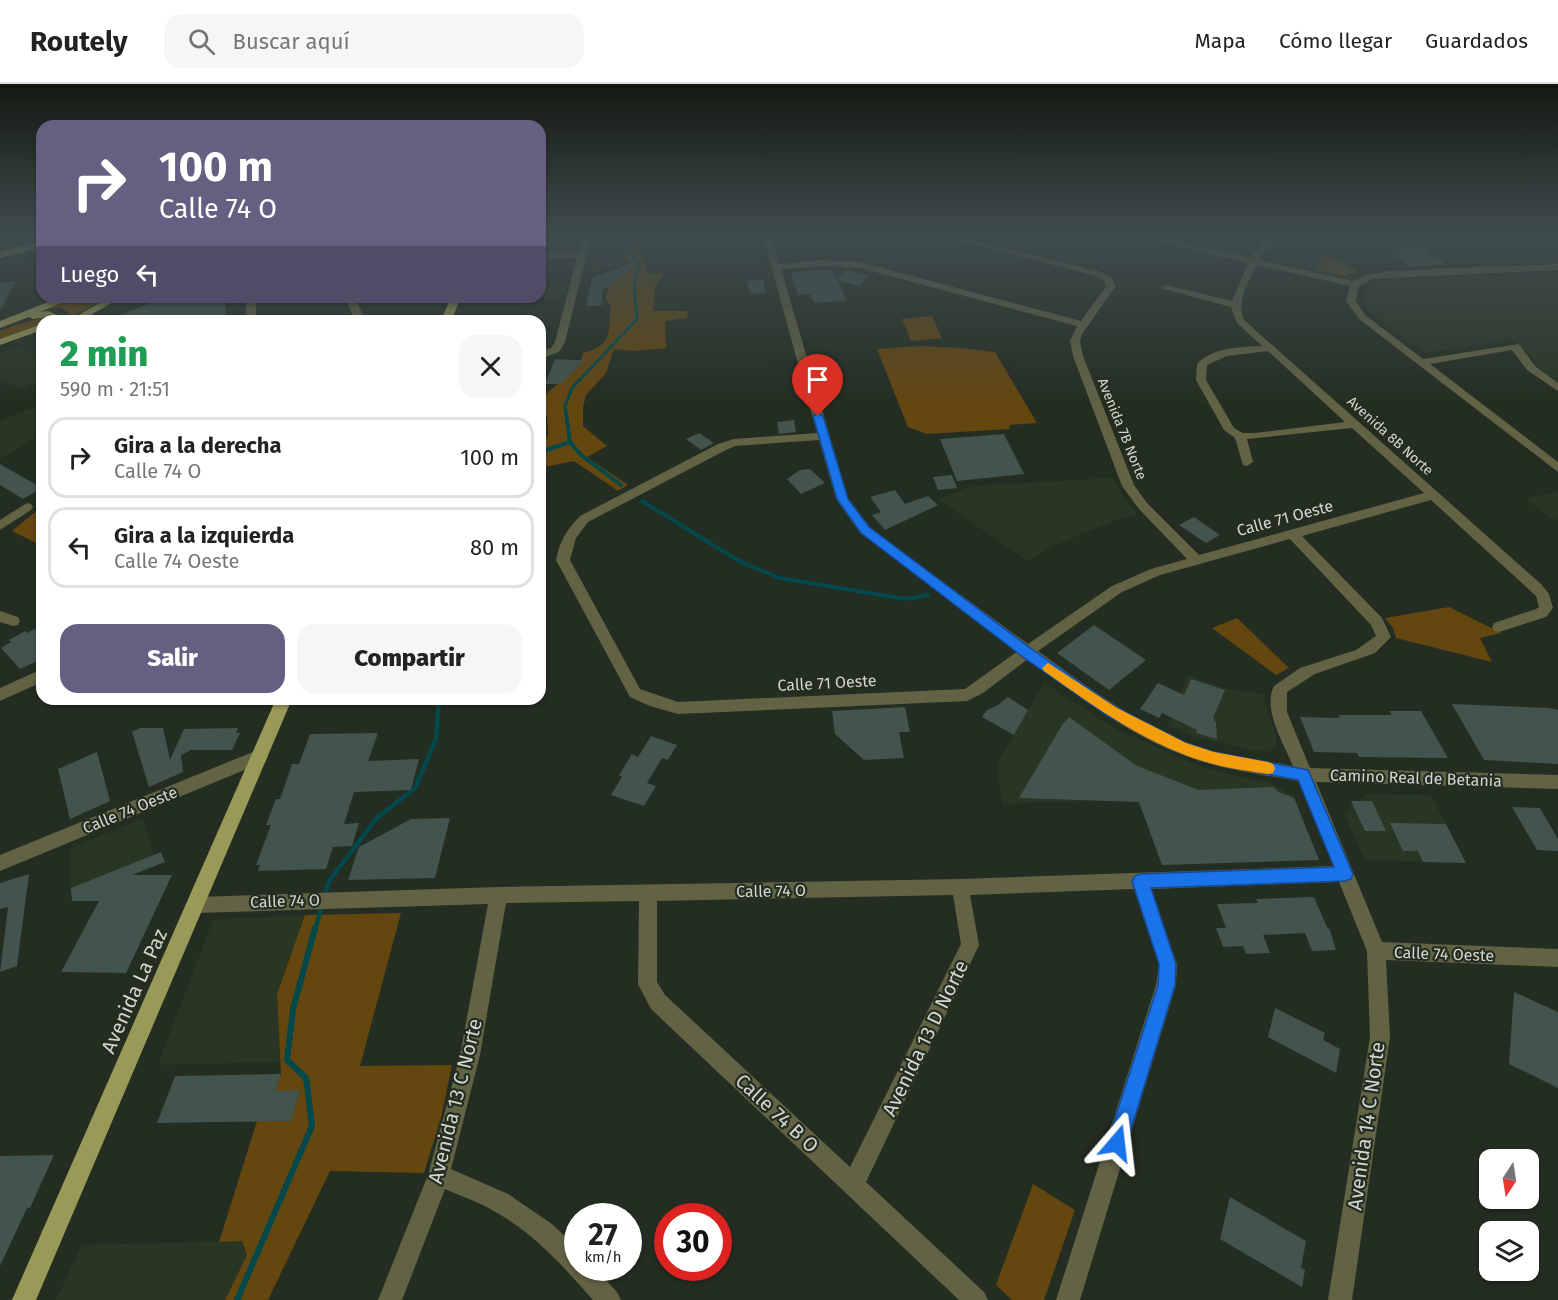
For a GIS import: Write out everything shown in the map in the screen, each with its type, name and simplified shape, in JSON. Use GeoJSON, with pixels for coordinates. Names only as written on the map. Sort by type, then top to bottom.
{"type":"FeatureCollection","features":[{"type":"Feature","properties":{"kind":"main road"},"geometry":{"type":"LineString","coordinates":[[0,325],[54,303]]}},
{"type":"Feature","properties":{"kind":"main road"},"geometry":{"type":"LineString","coordinates":[[84,315],[106,303]]}},
{"type":"Feature","properties":{"kind":"main road"},"geometry":{"type":"LineString","coordinates":[[0,325],[36,316]]}},
{"type":"Feature","properties":{"kind":"main road"},"geometry":{"type":"LineString","coordinates":[[0,344],[36,329]]}},
{"type":"Feature","properties":{"kind":"main road"},"geometry":{"type":"LineString","coordinates":[[0,344],[36,335]]}},
{"type":"Feature","properties":{"kind":"main road","name":"Avenida La Paz"},"geometry":{"type":"LineString","coordinates":[[24,1300],[281,705]]}},
{"type":"Feature","properties":{"kind":"street"},"geometry":{"type":"LineString","coordinates":[[546,354],[555,350],[560,342],[574,293]]}},
{"type":"Feature","properties":{"kind":"street","name":"Camino Real de Betania"},"geometry":{"type":"LineString","coordinates":[[782,293],[842,499],[865,530],[1028,653],[1113,712],[1181,747],[1214,758],[1303,775],[1558,782]]}},
{"type":"Feature","properties":{"kind":"street"},"geometry":{"type":"LineString","coordinates":[[964,293],[1084,325],[1107,293]]}},
{"type":"Feature","properties":{"kind":"street"},"geometry":{"type":"LineString","coordinates":[[1186,293],[1236,305],[1241,293]]}},
{"type":"Feature","properties":{"kind":"street"},"geometry":{"type":"LineString","coordinates":[[1353,293],[1351,302],[1355,310],[1420,363],[1558,468]]}},
{"type":"Feature","properties":{"kind":"street","name":"Avenida 8B Norte"},"geometry":{"type":"LineString","coordinates":[[1236,305],[1240,321],[1542,594],[1546,608],[1541,613],[1499,627]]}},
{"type":"Feature","properties":{"kind":"street","name":"Avenida 7B Norte"},"geometry":{"type":"LineString","coordinates":[[1084,325],[1075,341],[1078,356],[1128,486],[1143,506],[1195,559]]}},
{"type":"Feature","properties":{"kind":"street"},"geometry":{"type":"LineString","coordinates":[[1420,363],[1515,346],[1531,368],[1558,388]]}},
{"type":"Feature","properties":{"kind":"street"},"geometry":{"type":"LineString","coordinates":[[1271,348],[1222,353],[1203,364],[1201,380],[1230,429],[1241,436],[1355,424]]}},
{"type":"Feature","properties":{"kind":"street","name":"Calle 71 Oeste"},"geometry":{"type":"LineString","coordinates":[[824,436],[734,443],[722,447],[584,519],[575,529],[565,543],[563,560],[635,693],[655,702],[678,708],[967,695],[1116,589],[1195,559],[1294,535],[1433,495]]}},
{"type":"Feature","properties":{"kind":"street"},"geometry":{"type":"LineString","coordinates":[[1241,436],[1247,462]]}},
{"type":"Feature","properties":{"kind":"street"},"geometry":{"type":"LineString","coordinates":[[0,526],[27,507]]}},
{"type":"Feature","properties":{"kind":"street","name":"Calle 74 Oeste"},"geometry":{"type":"LineString","coordinates":[[1294,535],[1377,622],[1384,637],[1376,648],[1315,668],[1292,678],[1279,690],[1279,712],[1376,951],[1558,958]]}},
{"type":"Feature","properties":{"kind":"street"},"geometry":{"type":"LineString","coordinates":[[0,695],[36,678]]}},
{"type":"Feature","properties":{"kind":"street","name":"Calle 74 Oeste"},"geometry":{"type":"LineString","coordinates":[[0,863],[260,756]]}},
{"type":"Feature","properties":{"kind":"street","name":"Calle 74 O"},"geometry":{"type":"LineString","coordinates":[[196,905],[498,895],[960,887],[1345,874]]}},
{"type":"Feature","properties":{"kind":"street"},"geometry":{"type":"LineString","coordinates":[[1068,1300],[1166,985],[1168,964],[1140,881]]}},
{"type":"Feature","properties":{"kind":"street","name":"Avenida 13 D Norte"},"geometry":{"type":"LineString","coordinates":[[853,1184],[970,945],[960,887]]}},
{"type":"Feature","properties":{"kind":"street","name":"Calle 74 B O"},"geometry":{"type":"LineString","coordinates":[[648,894],[648,984],[658,1002],[976,1300]]}},
{"type":"Feature","properties":{"kind":"street","name":"Avenida 13 C Norte"},"geometry":{"type":"LineString","coordinates":[[390,1300],[440,1175],[470,1055],[498,895]]}},
{"type":"Feature","properties":{"kind":"street","name":"Avenida 14 C Norte"},"geometry":{"type":"LineString","coordinates":[[1340,1300],[1380,1037],[1376,951]]}},
{"type":"Feature","properties":{"kind":"street"},"geometry":{"type":"LineString","coordinates":[[440,1175],[500,1202],[544,1232],[564,1251]]}},
{"type":"Feature","properties":{"kind":"street"},"geometry":{"type":"LineString","coordinates":[[592,1281],[609,1300]]}},
{"type":"Feature","properties":{"kind":"shaded area"},"geometry":{"type":"Polygon","coordinates":[[[546,293],[564,293],[562,299],[546,299],[546,293]]]}},
{"type":"Feature","properties":{"kind":"shaded area"},"geometry":{"type":"Polygon","coordinates":[[[607,293],[655,293],[653,311],[687,311],[688,318],[665,321],[666,348],[634,351],[614,349],[606,373],[586,395],[583,407],[583,426],[607,446],[587,457],[628,485],[618,491],[574,461],[546,467],[546,437],[548,436],[546,394],[579,366],[583,353],[593,350],[604,342],[609,331],[611,306],[605,298],[607,293]]]}},
{"type":"Feature","properties":{"kind":"shaded area"},"geometry":{"type":"Polygon","coordinates":[[[1366,293],[1558,293],[1558,382],[1536,366],[1531,356],[1512,340],[1424,353],[1377,318],[1367,305],[1366,293]]]}},
{"type":"Feature","properties":{"kind":"shaded area"},"geometry":{"type":"Polygon","coordinates":[[[62,303],[97,303],[74,315],[68,315],[68,312],[61,308],[45,309],[62,303]]]}},
{"type":"Feature","properties":{"kind":"shaded area"},"geometry":{"type":"Polygon","coordinates":[[[932,316],[942,338],[911,341],[902,319],[932,316]]]}},
{"type":"Feature","properties":{"kind":"shaded area"},"geometry":{"type":"Polygon","coordinates":[[[36,320],[36,327],[0,339],[0,331],[36,320]]]}},
{"type":"Feature","properties":{"kind":"shaded area"},"geometry":{"type":"Polygon","coordinates":[[[921,346],[995,352],[1037,423],[1009,425],[1010,429],[927,434],[908,427],[877,349],[921,346]]]}},
{"type":"Feature","properties":{"kind":"shaded area"},"geometry":{"type":"Polygon","coordinates":[[[21,347],[36,356],[36,382],[20,389],[0,380],[0,353],[21,347]]]}},
{"type":"Feature","properties":{"kind":"shaded area"},"geometry":{"type":"Polygon","coordinates":[[[36,406],[36,438],[0,459],[0,421],[36,406]]]}},
{"type":"Feature","properties":{"kind":"shaded area"},"geometry":{"type":"Polygon","coordinates":[[[1113,478],[1121,494],[1137,514],[1055,545],[1028,561],[937,499],[983,485],[1113,478]]]}},
{"type":"Feature","properties":{"kind":"shaded area"},"geometry":{"type":"Polygon","coordinates":[[[1558,492],[1558,519],[1552,520],[1525,498],[1558,492]]]}},
{"type":"Feature","properties":{"kind":"shaded area"},"geometry":{"type":"Polygon","coordinates":[[[36,511],[36,543],[12,531],[36,511]]]}},
{"type":"Feature","properties":{"kind":"shaded area"},"geometry":{"type":"Polygon","coordinates":[[[1449,607],[1501,633],[1480,638],[1492,662],[1396,638],[1393,628],[1385,618],[1449,607]]]}},
{"type":"Feature","properties":{"kind":"shaded area"},"geometry":{"type":"Polygon","coordinates":[[[1237,618],[1289,668],[1276,675],[1212,628],[1237,618]]]}},
{"type":"Feature","properties":{"kind":"shaded area"},"geometry":{"type":"Polygon","coordinates":[[[1188,675],[1228,689],[1265,694],[1264,701],[1277,738],[1276,746],[1268,752],[1250,750],[1195,737],[1167,725],[1188,675]]]}},
{"type":"Feature","properties":{"kind":"shaded area"},"geometry":{"type":"Polygon","coordinates":[[[1044,683],[1116,729],[1191,763],[1223,773],[1271,783],[1294,796],[1319,860],[1162,865],[1139,802],[1097,800],[1002,804],[997,764],[1044,683]]]}},
{"type":"Feature","properties":{"kind":"shaded area"},"geometry":{"type":"Polygon","coordinates":[[[1367,794],[1431,795],[1466,863],[1365,860],[1344,813],[1367,794]]]}},
{"type":"Feature","properties":{"kind":"shaded area"},"geometry":{"type":"Polygon","coordinates":[[[143,818],[154,855],[71,888],[71,848],[143,818]]]}},
{"type":"Feature","properties":{"kind":"shaded area"},"geometry":{"type":"Polygon","coordinates":[[[401,913],[360,1066],[452,1065],[441,1118],[424,1173],[330,1171],[268,1300],[225,1300],[247,1255],[242,1241],[219,1242],[257,1121],[291,1120],[300,1091],[275,1091],[281,1074],[277,994],[305,915],[401,913]]]}},
{"type":"Feature","properties":{"kind":"shaded area"},"geometry":{"type":"Polygon","coordinates":[[[305,915],[277,994],[280,1062],[158,1065],[213,920],[305,915]]]}},
{"type":"Feature","properties":{"kind":"shaded area"},"geometry":{"type":"Polygon","coordinates":[[[1033,1184],[1075,1210],[1044,1300],[1012,1300],[996,1285],[1033,1184]]]}},
{"type":"Feature","properties":{"kind":"shaded area"},"geometry":{"type":"Polygon","coordinates":[[[242,1241],[247,1255],[225,1300],[56,1300],[82,1245],[242,1241]]]}},
{"type":"Feature","properties":{"kind":"building"},"geometry":{"type":"Polygon","coordinates":[[[0,293],[10,293],[0,311],[0,293]]]}},
{"type":"Feature","properties":{"kind":"building"},"geometry":{"type":"Polygon","coordinates":[[[589,293],[602,293],[601,306],[586,306],[589,293]]]}},
{"type":"Feature","properties":{"kind":"building"},"geometry":{"type":"Polygon","coordinates":[[[797,293],[843,293],[846,301],[814,303],[810,294],[798,295],[797,293]]]}},
{"type":"Feature","properties":{"kind":"building"},"geometry":{"type":"Polygon","coordinates":[[[150,303],[226,303],[225,315],[121,315],[150,303]]]}},
{"type":"Feature","properties":{"kind":"building"},"geometry":{"type":"Polygon","coordinates":[[[555,359],[585,360],[560,384],[546,384],[555,359]]]}},
{"type":"Feature","properties":{"kind":"building"},"geometry":{"type":"Polygon","coordinates":[[[794,420],[796,432],[779,434],[777,422],[794,420]]]}},
{"type":"Feature","properties":{"kind":"building"},"geometry":{"type":"Polygon","coordinates":[[[699,433],[714,443],[701,450],[686,439],[699,433]]]}},
{"type":"Feature","properties":{"kind":"building"},"geometry":{"type":"Polygon","coordinates":[[[1004,434],[1024,474],[957,481],[940,439],[1004,434]]]}},
{"type":"Feature","properties":{"kind":"building"},"geometry":{"type":"Polygon","coordinates":[[[0,464],[36,485],[36,491],[23,499],[0,485],[0,464]]]}},
{"type":"Feature","properties":{"kind":"building"},"geometry":{"type":"Polygon","coordinates":[[[810,469],[825,483],[801,494],[787,479],[800,470],[810,469]]]}},
{"type":"Feature","properties":{"kind":"building"},"geometry":{"type":"Polygon","coordinates":[[[952,475],[957,488],[938,490],[933,477],[952,475]]]}},
{"type":"Feature","properties":{"kind":"building"},"geometry":{"type":"Polygon","coordinates":[[[895,490],[905,504],[928,496],[938,505],[885,530],[872,515],[881,512],[870,497],[895,490]]]}},
{"type":"Feature","properties":{"kind":"building"},"geometry":{"type":"Polygon","coordinates":[[[1194,517],[1220,535],[1206,543],[1179,525],[1194,517]]]}},
{"type":"Feature","properties":{"kind":"building"},"geometry":{"type":"Polygon","coordinates":[[[1094,625],[1146,660],[1109,690],[1057,653],[1094,625]]]}},
{"type":"Feature","properties":{"kind":"building"},"geometry":{"type":"Polygon","coordinates":[[[36,628],[36,662],[20,669],[1,648],[11,642],[9,640],[25,631],[27,633],[36,628]]]}},
{"type":"Feature","properties":{"kind":"building"},"geometry":{"type":"Polygon","coordinates":[[[1191,679],[1225,690],[1213,718],[1216,723],[1217,739],[1196,733],[1197,730],[1162,713],[1159,718],[1140,709],[1158,683],[1184,695],[1191,679]]]}},
{"type":"Feature","properties":{"kind":"building"},"geometry":{"type":"Polygon","coordinates":[[[1008,697],[1028,710],[1014,735],[982,717],[987,710],[1008,697]]]}},
{"type":"Feature","properties":{"kind":"building"},"geometry":{"type":"Polygon","coordinates":[[[1452,704],[1558,710],[1558,764],[1484,760],[1452,704]]]}},
{"type":"Feature","properties":{"kind":"building"},"geometry":{"type":"Polygon","coordinates":[[[905,707],[910,732],[899,732],[904,758],[864,760],[835,734],[832,711],[905,707]]]}},
{"type":"Feature","properties":{"kind":"building"},"geometry":{"type":"Polygon","coordinates":[[[1389,711],[1421,711],[1448,758],[1359,757],[1357,753],[1314,752],[1300,717],[1340,718],[1338,715],[1392,715],[1389,711]]]}},
{"type":"Feature","properties":{"kind":"building"},"geometry":{"type":"Polygon","coordinates":[[[1069,717],[1137,766],[1199,790],[1274,787],[1278,792],[1294,798],[1319,860],[1162,865],[1139,802],[1019,798],[1069,717]]]}},
{"type":"Feature","properties":{"kind":"building"},"geometry":{"type":"Polygon","coordinates":[[[140,728],[163,728],[170,760],[184,729],[238,728],[236,733],[240,733],[232,750],[191,750],[181,755],[183,772],[149,787],[132,732],[140,728]]]}},
{"type":"Feature","properties":{"kind":"building"},"geometry":{"type":"Polygon","coordinates":[[[378,733],[368,761],[419,759],[411,790],[354,792],[344,824],[359,823],[352,846],[333,847],[326,869],[258,871],[260,865],[256,865],[271,825],[266,825],[276,799],[280,799],[292,764],[299,764],[310,734],[378,733]]]}},
{"type":"Feature","properties":{"kind":"building"},"geometry":{"type":"Polygon","coordinates":[[[651,736],[677,745],[668,760],[662,758],[647,783],[656,786],[644,806],[611,795],[622,777],[619,775],[632,754],[638,757],[651,736]]]}},
{"type":"Feature","properties":{"kind":"building"},"geometry":{"type":"Polygon","coordinates":[[[97,752],[110,801],[70,819],[58,769],[97,752]]]}},
{"type":"Feature","properties":{"kind":"building"},"geometry":{"type":"Polygon","coordinates":[[[1351,801],[1372,801],[1386,831],[1365,831],[1351,801]]]}},
{"type":"Feature","properties":{"kind":"building"},"geometry":{"type":"Polygon","coordinates":[[[1512,807],[1540,808],[1558,839],[1558,851],[1537,850],[1512,807]]]}},
{"type":"Feature","properties":{"kind":"building"},"geometry":{"type":"Polygon","coordinates":[[[450,818],[435,878],[348,880],[359,847],[411,819],[450,818]]]}},
{"type":"Feature","properties":{"kind":"building"},"geometry":{"type":"Polygon","coordinates":[[[1390,823],[1446,824],[1466,863],[1423,862],[1418,851],[1403,851],[1390,823]]]}},
{"type":"Feature","properties":{"kind":"building"},"geometry":{"type":"Polygon","coordinates":[[[161,852],[165,862],[132,875],[172,875],[126,973],[61,972],[99,901],[72,901],[71,888],[161,852]]]}},
{"type":"Feature","properties":{"kind":"building"},"geometry":{"type":"Polygon","coordinates":[[[29,874],[17,966],[0,972],[8,907],[0,909],[0,883],[29,874]]]}},
{"type":"Feature","properties":{"kind":"building"},"geometry":{"type":"Polygon","coordinates":[[[1314,897],[1330,930],[1336,950],[1312,951],[1305,933],[1263,935],[1270,953],[1246,954],[1243,946],[1223,947],[1216,928],[1226,928],[1217,904],[1258,903],[1256,899],[1314,897]]]}},
{"type":"Feature","properties":{"kind":"building"},"geometry":{"type":"Polygon","coordinates":[[[1514,992],[1558,1012],[1558,1088],[1509,1064],[1514,992]]]}},
{"type":"Feature","properties":{"kind":"building"},"geometry":{"type":"Polygon","coordinates":[[[1275,1008],[1325,1033],[1323,1040],[1340,1049],[1336,1073],[1268,1037],[1275,1008]]]}},
{"type":"Feature","properties":{"kind":"building"},"geometry":{"type":"Polygon","coordinates":[[[281,1074],[275,1091],[300,1090],[291,1121],[157,1123],[175,1076],[281,1074]]]}},
{"type":"Feature","properties":{"kind":"building"},"geometry":{"type":"Polygon","coordinates":[[[54,1155],[30,1208],[27,1208],[0,1266],[0,1156],[54,1155]]]}},
{"type":"Feature","properties":{"kind":"building"},"geometry":{"type":"Polygon","coordinates":[[[1230,1197],[1306,1241],[1301,1268],[1305,1270],[1302,1287],[1220,1239],[1230,1197]]]}},
{"type":"Feature","properties":{"kind":"waterway"},"geometry":{"type":"LineString","coordinates":[[566,414],[565,406],[572,388],[637,319],[635,293]]}},
{"type":"Feature","properties":{"kind":"waterway"},"geometry":{"type":"LineString","coordinates":[[566,412],[570,442]]}},
{"type":"Feature","properties":{"kind":"waterway"},"geometry":{"type":"LineString","coordinates":[[546,450],[570,442]]}},
{"type":"Feature","properties":{"kind":"waterway"},"geometry":{"type":"LineString","coordinates":[[570,442],[581,455],[621,485]]}},
{"type":"Feature","properties":{"kind":"waterway"},"geometry":{"type":"LineString","coordinates":[[642,501],[739,561],[779,578],[905,599],[928,595]]}},
{"type":"Feature","properties":{"kind":"waterway"},"geometry":{"type":"LineString","coordinates":[[324,897],[329,881],[377,818],[415,788],[436,739],[439,705]]}},
{"type":"Feature","properties":{"kind":"waterway"},"geometry":{"type":"LineString","coordinates":[[315,930],[322,905]]}},
{"type":"Feature","properties":{"kind":"waterway"},"geometry":{"type":"LineString","coordinates":[[237,1300],[312,1126],[306,1078],[287,1060],[293,1009],[315,928]]}},
{"type":"Feature","properties":{"kind":"slow traffic"},"geometry":{"type":"LineString","coordinates":[[1048,668],[1113,712],[1181,747],[1214,758],[1268,768]]}},
{"type":"Feature","properties":{"kind":"route"},"geometry":{"type":"LineString","coordinates":[[818,416],[842,499],[865,530],[1028,653],[1113,712],[1141,728],[1181,747],[1214,758],[1303,775],[1345,874],[1140,881],[1168,964],[1166,985],[1117,1143]]}}]}
